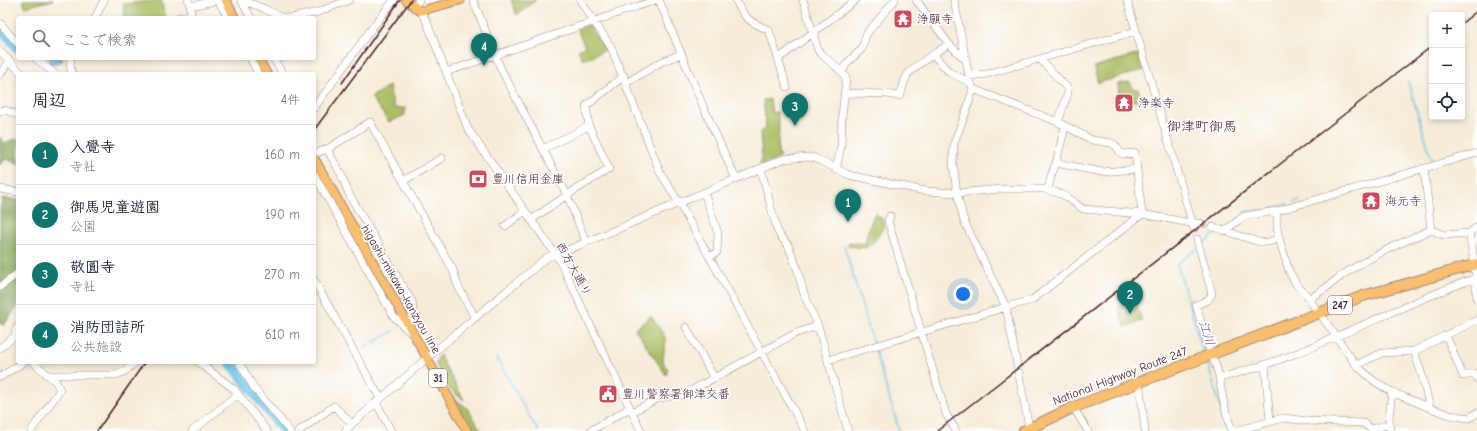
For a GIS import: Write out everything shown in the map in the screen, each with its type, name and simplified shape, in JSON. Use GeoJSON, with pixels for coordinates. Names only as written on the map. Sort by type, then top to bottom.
{"type":"FeatureCollection","features":[{"type":"Feature","properties":{"kind":"highway","name":"National Highway Route 247"},"geometry":{"type":"LineString","coordinates":[[1030,430],[1072,408],[1208,359],[1320,316],[1476,269]]}},
{"type":"Feature","properties":{"kind":"highway","name":"National Highway Route 247"},"geometry":{"type":"LineString","coordinates":[[1030,430],[1140,388],[1208,359]]}},
{"type":"Feature","properties":{"kind":"main road"},"geometry":{"type":"LineString","coordinates":[[226,0],[234,16]]}},
{"type":"Feature","properties":{"kind":"main road"},"geometry":{"type":"LineString","coordinates":[[406,0],[418,6],[461,0]]}},
{"type":"Feature","properties":{"kind":"main road"},"geometry":{"type":"LineString","coordinates":[[259,60],[266,72]]}},
{"type":"Feature","properties":{"kind":"main road","name":"higashi-mikawa-kanzyou line"},"geometry":{"type":"LineString","coordinates":[[316,162],[467,431]]}},
{"type":"Feature","properties":{"kind":"street"},"geometry":{"type":"LineString","coordinates":[[96,16],[104,0]]}},
{"type":"Feature","properties":{"kind":"street"},"geometry":{"type":"LineString","coordinates":[[189,2],[196,5],[218,0],[227,16]]}},
{"type":"Feature","properties":{"kind":"street"},"geometry":{"type":"LineString","coordinates":[[242,0],[250,16]]}},
{"type":"Feature","properties":{"kind":"street"},"geometry":{"type":"LineString","coordinates":[[242,0],[281,16]]}},
{"type":"Feature","properties":{"kind":"street"},"geometry":{"type":"LineString","coordinates":[[301,16],[318,12],[348,0]]}},
{"type":"Feature","properties":{"kind":"street"},"geometry":{"type":"LineString","coordinates":[[316,105],[359,45],[394,0]]}},
{"type":"Feature","properties":{"kind":"street"},"geometry":{"type":"LineString","coordinates":[[473,0],[494,55],[567,195],[586,242]]}},
{"type":"Feature","properties":{"kind":"street"},"geometry":{"type":"LineString","coordinates":[[580,0],[611,47],[625,79],[654,160],[660,172],[710,257],[805,431]]}},
{"type":"Feature","properties":{"kind":"street"},"geometry":{"type":"LineString","coordinates":[[446,72],[656,0]]}},
{"type":"Feature","properties":{"kind":"street"},"geometry":{"type":"LineString","coordinates":[[659,0],[703,106],[736,179]]}},
{"type":"Feature","properties":{"kind":"street"},"geometry":{"type":"LineString","coordinates":[[736,0],[742,14],[754,24],[769,30],[787,87]]}},
{"type":"Feature","properties":{"kind":"street"},"geometry":{"type":"LineString","coordinates":[[803,0],[820,53],[842,72],[846,78],[841,146],[836,170]]}},
{"type":"Feature","properties":{"kind":"street"},"geometry":{"type":"LineString","coordinates":[[778,59],[856,0]]}},
{"type":"Feature","properties":{"kind":"street"},"geometry":{"type":"LineString","coordinates":[[842,72],[847,64],[862,50],[867,33],[894,0]]}},
{"type":"Feature","properties":{"kind":"street"},"geometry":{"type":"LineString","coordinates":[[916,0],[949,44],[966,60]]}},
{"type":"Feature","properties":{"kind":"street"},"geometry":{"type":"LineString","coordinates":[[954,0],[971,83],[967,109],[954,143],[953,164],[957,193],[964,221],[1006,307],[1030,430]]}},
{"type":"Feature","properties":{"kind":"street"},"geometry":{"type":"LineString","coordinates":[[1127,0],[1192,226]]}},
{"type":"Feature","properties":{"kind":"street"},"geometry":{"type":"LineString","coordinates":[[184,16],[191,14],[189,2]]}},
{"type":"Feature","properties":{"kind":"street","name":"西方大通り"},"geometry":{"type":"LineString","coordinates":[[418,6],[426,20],[468,129],[563,266],[641,431]]}},
{"type":"Feature","properties":{"kind":"street"},"geometry":{"type":"LineString","coordinates":[[0,23],[16,42]]}},
{"type":"Feature","properties":{"kind":"street"},"geometry":{"type":"LineString","coordinates":[[971,83],[987,74],[1136,31]]}},
{"type":"Feature","properties":{"kind":"street"},"geometry":{"type":"LineString","coordinates":[[844,93],[887,94],[899,96],[908,73],[949,44]]}},
{"type":"Feature","properties":{"kind":"street"},"geometry":{"type":"LineString","coordinates":[[0,51],[20,72]]}},
{"type":"Feature","properties":{"kind":"street"},"geometry":{"type":"LineString","coordinates":[[531,220],[567,195],[609,169],[589,126],[586,106],[625,79],[681,54]]}},
{"type":"Feature","properties":{"kind":"street"},"geometry":{"type":"LineString","coordinates":[[934,55],[949,72],[971,83],[1058,122],[1092,140],[1111,143],[1123,154],[1136,153],[1142,214]]}},
{"type":"Feature","properties":{"kind":"street"},"geometry":{"type":"LineString","coordinates":[[1040,58],[1068,89],[1058,122]]}},
{"type":"Feature","properties":{"kind":"street"},"geometry":{"type":"LineString","coordinates":[[0,75],[9,60]]}},
{"type":"Feature","properties":{"kind":"street"},"geometry":{"type":"LineString","coordinates":[[37,60],[52,72]]}},
{"type":"Feature","properties":{"kind":"street"},"geometry":{"type":"LineString","coordinates":[[71,60],[72,72]]}},
{"type":"Feature","properties":{"kind":"street"},"geometry":{"type":"LineString","coordinates":[[251,60],[257,72]]}},
{"type":"Feature","properties":{"kind":"street"},"geometry":{"type":"LineString","coordinates":[[274,60],[282,72]]}},
{"type":"Feature","properties":{"kind":"street"},"geometry":{"type":"LineString","coordinates":[[0,111],[5,110],[16,114]]}},
{"type":"Feature","properties":{"kind":"street"},"geometry":{"type":"LineString","coordinates":[[316,153],[327,149],[370,122],[454,270],[458,286],[475,318]]}},
{"type":"Feature","properties":{"kind":"street"},"geometry":{"type":"LineString","coordinates":[[543,149],[589,126]]}},
{"type":"Feature","properties":{"kind":"street"},"geometry":{"type":"LineString","coordinates":[[1048,190],[1065,127]]}},
{"type":"Feature","properties":{"kind":"street"},"geometry":{"type":"LineString","coordinates":[[327,149],[341,174],[349,194],[413,304],[412,317],[408,326]]}},
{"type":"Feature","properties":{"kind":"street"},"geometry":{"type":"LineString","coordinates":[[1226,230],[1244,216],[1277,211],[1477,153]]}},
{"type":"Feature","properties":{"kind":"street"},"geometry":{"type":"LineString","coordinates":[[345,431],[378,400],[546,258],[554,254],[560,254],[679,202],[783,160],[808,157],[815,158],[836,170],[866,180],[886,182],[925,190],[957,193],[1001,189],[1048,190],[1064,196],[1083,209],[1142,214],[1192,226],[1200,223]]}},
{"type":"Feature","properties":{"kind":"street"},"geometry":{"type":"LineString","coordinates":[[403,181],[442,158]]}},
{"type":"Feature","properties":{"kind":"street"},"geometry":{"type":"LineString","coordinates":[[1056,163],[1102,172],[1137,169]]}},
{"type":"Feature","properties":{"kind":"street"},"geometry":{"type":"LineString","coordinates":[[1424,168],[1431,230]]}},
{"type":"Feature","properties":{"kind":"street"},"geometry":{"type":"LineString","coordinates":[[761,169],[777,230],[788,245],[798,268],[804,294],[818,326],[848,431]]}},
{"type":"Feature","properties":{"kind":"street"},"geometry":{"type":"LineString","coordinates":[[316,178],[394,317],[414,336]]}},
{"type":"Feature","properties":{"kind":"street"},"geometry":{"type":"LineString","coordinates":[[0,189],[16,192]]}},
{"type":"Feature","properties":{"kind":"street"},"geometry":{"type":"LineString","coordinates":[[704,192],[718,233],[717,252],[710,257]]}},
{"type":"Feature","properties":{"kind":"street"},"geometry":{"type":"LineString","coordinates":[[505,226],[525,211]]}},
{"type":"Feature","properties":{"kind":"street"},"geometry":{"type":"LineString","coordinates":[[1277,211],[1277,228],[1279,238],[1290,272],[1296,284],[1309,298],[1320,316],[1356,365],[1374,381],[1392,392],[1430,408],[1469,418],[1477,413]]}},
{"type":"Feature","properties":{"kind":"street"},"geometry":{"type":"LineString","coordinates":[[828,360],[1032,300],[1142,214]]}},
{"type":"Feature","properties":{"kind":"street"},"geometry":{"type":"LineString","coordinates":[[890,216],[888,221],[946,414],[956,431]]}},
{"type":"Feature","properties":{"kind":"street"},"geometry":{"type":"LineString","coordinates":[[1213,227],[1259,242],[1269,242],[1279,238]]}},
{"type":"Feature","properties":{"kind":"street"},"geometry":{"type":"LineString","coordinates":[[1309,298],[1319,294],[1346,272],[1391,246],[1431,230],[1444,235],[1469,233],[1477,227]]}},
{"type":"Feature","properties":{"kind":"street"},"geometry":{"type":"LineString","coordinates":[[1469,233],[1476,269],[1477,299]]}},
{"type":"Feature","properties":{"kind":"street"},"geometry":{"type":"LineString","coordinates":[[1197,239],[1212,294],[1208,300],[1196,305],[1208,359],[1220,378],[1224,405],[1232,431]]}},
{"type":"Feature","properties":{"kind":"street"},"geometry":{"type":"LineString","coordinates":[[1220,378],[1265,365],[1449,288],[1476,269]]}},
{"type":"Feature","properties":{"kind":"street"},"geometry":{"type":"LineString","coordinates":[[0,287],[16,275]]}},
{"type":"Feature","properties":{"kind":"street"},"geometry":{"type":"LineString","coordinates":[[316,284],[378,400],[391,431]]}},
{"type":"Feature","properties":{"kind":"street"},"geometry":{"type":"LineString","coordinates":[[1356,365],[1382,353],[1414,351],[1465,324],[1477,320]]}},
{"type":"Feature","properties":{"kind":"street"},"geometry":{"type":"LineString","coordinates":[[590,431],[631,410],[659,398],[685,394],[796,333],[818,326]]}},
{"type":"Feature","properties":{"kind":"street"},"geometry":{"type":"LineString","coordinates":[[686,327],[714,378]]}},
{"type":"Feature","properties":{"kind":"street"},"geometry":{"type":"LineString","coordinates":[[0,348],[15,336],[16,329]]}},
{"type":"Feature","properties":{"kind":"street"},"geometry":{"type":"LineString","coordinates":[[1446,335],[1463,376],[1474,373],[1477,379]]}},
{"type":"Feature","properties":{"kind":"street"},"geometry":{"type":"LineString","coordinates":[[1414,351],[1430,408]]}},
{"type":"Feature","properties":{"kind":"street"},"geometry":{"type":"LineString","coordinates":[[0,377],[21,364]]}},
{"type":"Feature","properties":{"kind":"street"},"geometry":{"type":"LineString","coordinates":[[31,431],[60,390],[56,382],[35,364]]}},
{"type":"Feature","properties":{"kind":"street"},"geometry":{"type":"LineString","coordinates":[[48,375],[116,376],[134,364]]}},
{"type":"Feature","properties":{"kind":"street"},"geometry":{"type":"LineString","coordinates":[[200,364],[238,394],[267,431]]}},
{"type":"Feature","properties":{"kind":"street"},"geometry":{"type":"LineString","coordinates":[[240,364],[254,388],[290,431]]}},
{"type":"Feature","properties":{"kind":"street"},"geometry":{"type":"LineString","coordinates":[[1265,365],[1270,421]]}},
{"type":"Feature","properties":{"kind":"street"},"geometry":{"type":"LineString","coordinates":[[1140,388],[1145,431]]}},
{"type":"Feature","properties":{"kind":"street"},"geometry":{"type":"LineString","coordinates":[[1235,431],[1283,418],[1363,423],[1371,429],[1390,428],[1389,417],[1392,392]]}},
{"type":"Feature","properties":{"kind":"street"},"geometry":{"type":"LineString","coordinates":[[192,431],[238,394]]}},
{"type":"Feature","properties":{"kind":"street"},"geometry":{"type":"LineString","coordinates":[[299,431],[334,406],[352,424]]}},
{"type":"Feature","properties":{"kind":"street"},"geometry":{"type":"LineString","coordinates":[[1076,412],[1088,431]]}},
{"type":"Feature","properties":{"kind":"green space"},"geometry":{"type":"Polygon","coordinates":[[[23,0],[53,0],[25,7],[23,0]]]}},
{"type":"Feature","properties":{"kind":"green space"},"geometry":{"type":"Polygon","coordinates":[[[161,0],[165,16],[125,16],[123,4],[161,0]]]}},
{"type":"Feature","properties":{"kind":"green space"},"geometry":{"type":"Polygon","coordinates":[[[511,0],[536,0],[517,15],[511,0]]]}},
{"type":"Feature","properties":{"kind":"green space"},"geometry":{"type":"Polygon","coordinates":[[[589,25],[605,50],[583,60],[578,50],[585,47],[577,29],[589,25]]]}},
{"type":"Feature","properties":{"kind":"green space"},"geometry":{"type":"Polygon","coordinates":[[[1139,54],[1144,70],[1098,83],[1094,67],[1139,54]]]}},
{"type":"Feature","properties":{"kind":"green space"},"geometry":{"type":"Polygon","coordinates":[[[1130,82],[1134,89],[1138,89],[1142,100],[1120,103],[1118,84],[1130,82]]]}},
{"type":"Feature","properties":{"kind":"green space"},"geometry":{"type":"Polygon","coordinates":[[[389,86],[394,108],[405,108],[405,115],[389,122],[371,97],[389,86]]]}},
{"type":"Feature","properties":{"kind":"green space"},"geometry":{"type":"Polygon","coordinates":[[[770,99],[772,113],[777,112],[779,124],[778,155],[780,155],[780,158],[761,166],[760,164],[762,157],[760,132],[766,128],[763,100],[770,99]]]}},
{"type":"Feature","properties":{"kind":"green space"},"geometry":{"type":"Polygon","coordinates":[[[0,137],[4,143],[16,139],[16,164],[6,159],[0,165],[0,137]]]}},
{"type":"Feature","properties":{"kind":"green space"},"geometry":{"type":"Polygon","coordinates":[[[2,198],[16,200],[16,309],[4,325],[0,324],[0,210],[2,198]]]}},
{"type":"Feature","properties":{"kind":"green space"},"geometry":{"type":"Polygon","coordinates":[[[875,213],[878,217],[883,219],[882,221],[885,223],[875,240],[866,248],[848,246],[849,242],[865,244],[867,233],[875,213]]]}},
{"type":"Feature","properties":{"kind":"green space"},"geometry":{"type":"Polygon","coordinates":[[[1134,296],[1142,321],[1125,327],[1118,308],[1134,296]]]}},
{"type":"Feature","properties":{"kind":"green space"},"geometry":{"type":"Polygon","coordinates":[[[651,316],[665,338],[663,359],[665,366],[668,369],[666,375],[635,329],[651,316]]]}},
{"type":"Feature","properties":{"kind":"green space"},"geometry":{"type":"Polygon","coordinates":[[[440,355],[464,400],[449,389],[436,365],[440,355]]]}},
{"type":"Feature","properties":{"kind":"green space"},"geometry":{"type":"Polygon","coordinates":[[[452,396],[468,409],[481,431],[471,431],[452,396]]]}},
{"type":"Feature","properties":{"kind":"water"},"geometry":{"type":"Polygon","coordinates":[[[49,60],[63,61],[50,64],[49,60]]]}},
{"type":"Feature","properties":{"kind":"waterway"},"geometry":{"type":"LineString","coordinates":[[0,28],[16,46]]}},
{"type":"Feature","properties":{"kind":"waterway"},"geometry":{"type":"LineString","coordinates":[[1408,82],[1433,163]]}},
{"type":"Feature","properties":{"kind":"waterway"},"geometry":{"type":"LineString","coordinates":[[1294,202],[1300,201]]}},
{"type":"Feature","properties":{"kind":"waterway"},"geometry":{"type":"LineString","coordinates":[[1272,208],[1288,204]]}},
{"type":"Feature","properties":{"kind":"waterway"},"geometry":{"type":"LineString","coordinates":[[1244,212],[1262,210]]}},
{"type":"Feature","properties":{"kind":"waterway"},"geometry":{"type":"LineString","coordinates":[[1202,245],[1219,231]]}},
{"type":"Feature","properties":{"kind":"waterway"},"geometry":{"type":"LineString","coordinates":[[844,245],[873,343]]}},
{"type":"Feature","properties":{"kind":"waterway","name":"江川"},"geometry":{"type":"LineString","coordinates":[[1197,249],[1177,264],[1204,354]]}},
{"type":"Feature","properties":{"kind":"waterway"},"geometry":{"type":"LineString","coordinates":[[357,352],[394,331]]}},
{"type":"Feature","properties":{"kind":"waterway"},"geometry":{"type":"LineString","coordinates":[[875,350],[899,430]]}},
{"type":"Feature","properties":{"kind":"waterway"},"geometry":{"type":"LineString","coordinates":[[496,357],[538,431]]}},
{"type":"Feature","properties":{"kind":"waterway","name":"江川"},"geometry":{"type":"LineString","coordinates":[[1207,361],[1227,431]]}},
{"type":"Feature","properties":{"kind":"waterway"},"geometry":{"type":"LineString","coordinates":[[232,364],[284,431]]}},
{"type":"Feature","properties":{"kind":"tunnel"},"geometry":{"type":"LineString","coordinates":[[1200,223],[1213,227]]}},
{"type":"Feature","properties":{"kind":"railway"},"geometry":{"type":"LineString","coordinates":[[342,83],[400,0]]}},
{"type":"Feature","properties":{"kind":"railway"},"geometry":{"type":"LineString","coordinates":[[316,127],[411,0]]}},
{"type":"Feature","properties":{"kind":"railway"},"geometry":{"type":"LineString","coordinates":[[1465,21],[1477,11]]}},
{"type":"Feature","properties":{"kind":"railway"},"geometry":{"type":"LineString","coordinates":[[937,431],[1429,48]]}},
{"type":"Feature","properties":{"kind":"railway"},"geometry":{"type":"LineString","coordinates":[[97,431],[144,364]]}},
{"type":"Feature","properties":{"kind":"place","name":"浄願寺"},"geometry":{"type":"Point","coordinates":[903,19]}},
{"type":"Feature","properties":{"kind":"place","name":"消防団詰所"},"geometry":{"type":"Point","coordinates":[484,66]}},
{"type":"Feature","properties":{"kind":"place","name":"浄楽寺"},"geometry":{"type":"Point","coordinates":[1124,103]}},
{"type":"Feature","properties":{"kind":"place","name":"敬圓寺"},"geometry":{"type":"Point","coordinates":[795,126]}},
{"type":"Feature","properties":{"kind":"place","name":"豊川信用金庫"},"geometry":{"type":"Point","coordinates":[478,179]}},
{"type":"Feature","properties":{"kind":"place","name":"海元寺"},"geometry":{"type":"Point","coordinates":[1371,201]}},
{"type":"Feature","properties":{"kind":"place","name":"入覺寺"},"geometry":{"type":"Point","coordinates":[848,222]}},
{"type":"Feature","properties":{"kind":"place","name":"御馬児童遊園"},"geometry":{"type":"Point","coordinates":[1130,314]}},
{"type":"Feature","properties":{"kind":"place","name":"豊川警察署御津交番"},"geometry":{"type":"Point","coordinates":[608,394]}},
{"type":"Feature","properties":{"kind":"district","name":"御津町御馬"},"geometry":{"type":"Point","coordinates":[1202,126]}}]}
